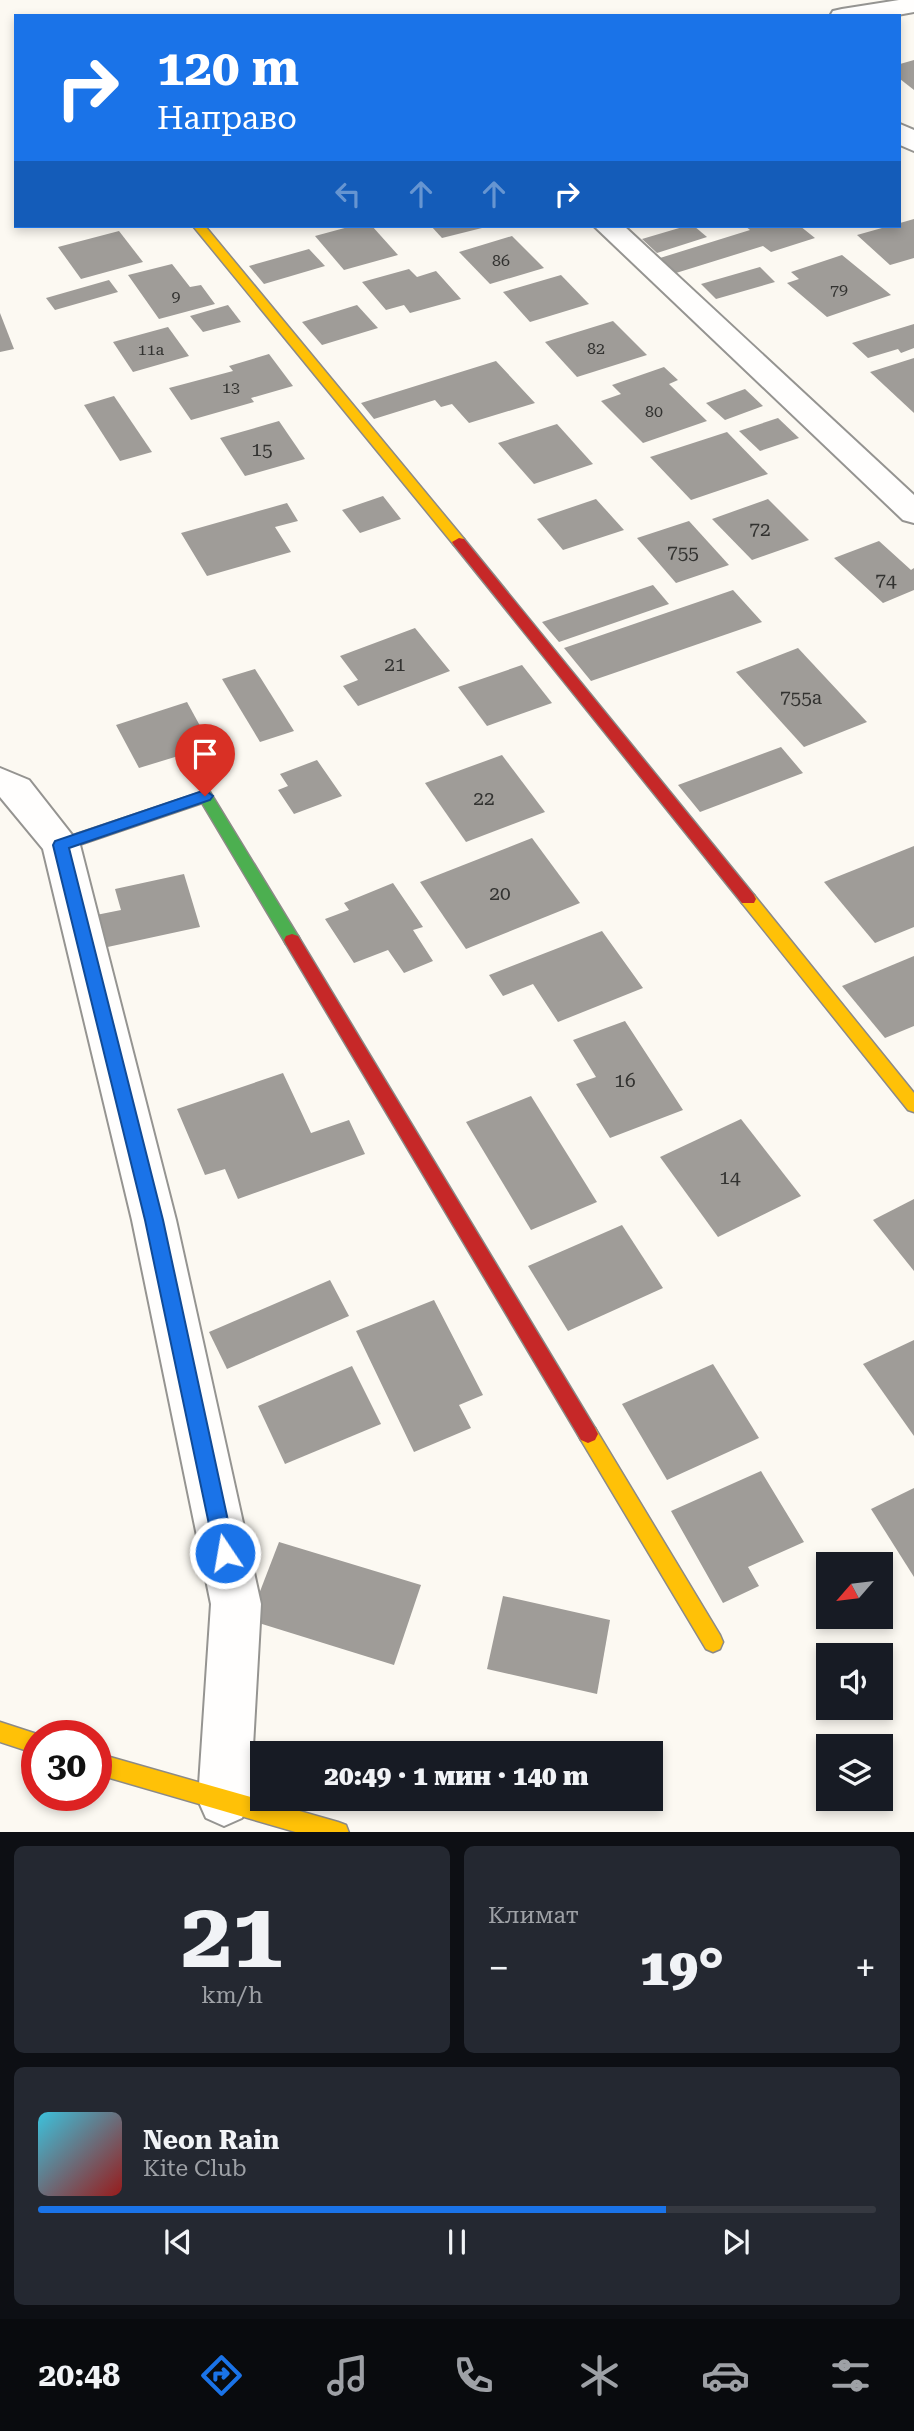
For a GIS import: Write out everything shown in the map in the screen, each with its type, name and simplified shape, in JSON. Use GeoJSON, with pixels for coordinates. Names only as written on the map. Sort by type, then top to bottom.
{"type":"FeatureCollection","features":[{"type":"Feature","properties":{"kind":"street"},"geometry":{"type":"LineString","coordinates":[[855,14],[914,5]]}},
{"type":"Feature","properties":{"kind":"street"},"geometry":{"type":"LineString","coordinates":[[201,228],[567,673],[914,1105]]}},
{"type":"Feature","properties":{"kind":"street"},"geometry":{"type":"LineString","coordinates":[[610,228],[914,513]]}},
{"type":"Feature","properties":{"kind":"street"},"geometry":{"type":"LineString","coordinates":[[0,781],[16,789],[61,845],[154,1220],[236,1604],[224,1800]]}},
{"type":"Feature","properties":{"kind":"street"},"geometry":{"type":"LineString","coordinates":[[61,845],[205,796],[713,1642]]}},
{"type":"Feature","properties":{"kind":"street"},"geometry":{"type":"LineString","coordinates":[[0,1732],[21,1739]]}},
{"type":"Feature","properties":{"kind":"street"},"geometry":{"type":"LineString","coordinates":[[112,1768],[338,1832]]}},
{"type":"Feature","properties":{"kind":"building"},"geometry":{"type":"Polygon","coordinates":[[[914,60],[914,90],[901,80],[901,64],[914,60]]]}},
{"type":"Feature","properties":{"kind":"building"},"geometry":{"type":"Polygon","coordinates":[[[914,219],[914,258],[890,265],[857,235],[882,228],[901,228],[901,223],[914,219]]]}},
{"type":"Feature","properties":{"kind":"building"},"geometry":{"type":"Polygon","coordinates":[[[345,228],[374,228],[398,255],[344,270],[315,236],[345,228]]]}},
{"type":"Feature","properties":{"kind":"building"},"geometry":{"type":"Polygon","coordinates":[[[433,228],[482,228],[442,238],[433,228]]]}},
{"type":"Feature","properties":{"kind":"building"},"geometry":{"type":"Polygon","coordinates":[[[679,228],[696,228],[707,237],[657,253],[642,239],[679,228]]]}},
{"type":"Feature","properties":{"kind":"building"},"geometry":{"type":"Polygon","coordinates":[[[748,228],[802,228],[815,238],[771,252],[763,246],[676,273],[660,258],[750,230],[748,228]]]}},
{"type":"Feature","properties":{"kind":"building"},"geometry":{"type":"Polygon","coordinates":[[[119,231],[143,262],[81,279],[58,247],[119,231]]]}},
{"type":"Feature","properties":{"kind":"building"},"geometry":{"type":"Polygon","coordinates":[[[512,236],[544,268],[490,284],[459,252],[512,236]]]}},
{"type":"Feature","properties":{"kind":"building"},"geometry":{"type":"Polygon","coordinates":[[[309,249],[325,266],[264,284],[249,266],[309,249]]]}},
{"type":"Feature","properties":{"kind":"building"},"geometry":{"type":"Polygon","coordinates":[[[842,255],[891,295],[827,317],[787,283],[799,279],[791,272],[842,255]]]}},
{"type":"Feature","properties":{"kind":"building"},"geometry":{"type":"Polygon","coordinates":[[[172,264],[190,287],[201,285],[215,304],[159,319],[128,275],[172,264]]]}},
{"type":"Feature","properties":{"kind":"building"},"geometry":{"type":"Polygon","coordinates":[[[760,267],[775,282],[716,299],[701,284],[760,267]]]}},
{"type":"Feature","properties":{"kind":"building"},"geometry":{"type":"Polygon","coordinates":[[[409,269],[417,277],[436,271],[461,299],[410,313],[404,305],[386,310],[362,282],[409,269]]]}},
{"type":"Feature","properties":{"kind":"building"},"geometry":{"type":"Polygon","coordinates":[[[561,275],[589,304],[530,322],[503,292],[561,275]]]}},
{"type":"Feature","properties":{"kind":"building"},"geometry":{"type":"Polygon","coordinates":[[[109,280],[118,292],[55,310],[46,298],[109,280]]]}},
{"type":"Feature","properties":{"kind":"building"},"geometry":{"type":"Polygon","coordinates":[[[228,305],[241,322],[203,332],[190,316],[228,305]]]}},
{"type":"Feature","properties":{"kind":"building"},"geometry":{"type":"Polygon","coordinates":[[[357,305],[378,328],[322,345],[302,322],[357,305]]]}},
{"type":"Feature","properties":{"kind":"building"},"geometry":{"type":"Polygon","coordinates":[[[0,313],[14,349],[0,352],[0,313]]]}},
{"type":"Feature","properties":{"kind":"building"},"geometry":{"type":"Polygon","coordinates":[[[613,321],[647,355],[577,377],[545,342],[613,321]]]}},
{"type":"Feature","properties":{"kind":"building"},"geometry":{"type":"Polygon","coordinates":[[[914,324],[914,348],[901,353],[898,349],[868,358],[852,343],[914,324]]]}},
{"type":"Feature","properties":{"kind":"building"},"geometry":{"type":"Polygon","coordinates":[[[168,327],[189,356],[133,372],[113,342],[168,327]]]}},
{"type":"Feature","properties":{"kind":"building"},"geometry":{"type":"Polygon","coordinates":[[[269,354],[293,386],[251,398],[254,402],[191,420],[169,388],[233,371],[229,366],[269,354]]]}},
{"type":"Feature","properties":{"kind":"building"},"geometry":{"type":"Polygon","coordinates":[[[914,358],[914,413],[870,372],[914,358]]]}},
{"type":"Feature","properties":{"kind":"building"},"geometry":{"type":"Polygon","coordinates":[[[496,361],[535,403],[469,423],[452,404],[441,407],[435,400],[374,419],[361,403],[496,361]]]}},
{"type":"Feature","properties":{"kind":"building"},"geometry":{"type":"Polygon","coordinates":[[[664,367],[678,380],[669,384],[707,421],[643,443],[601,401],[621,394],[612,385],[664,367]]]}},
{"type":"Feature","properties":{"kind":"building"},"geometry":{"type":"Polygon","coordinates":[[[745,389],[763,406],[725,420],[706,403],[745,389]]]}},
{"type":"Feature","properties":{"kind":"building"},"geometry":{"type":"Polygon","coordinates":[[[114,396],[152,452],[120,461],[84,405],[114,396]]]}},
{"type":"Feature","properties":{"kind":"building"},"geometry":{"type":"Polygon","coordinates":[[[778,418],[799,438],[760,451],[739,431],[778,418]]]}},
{"type":"Feature","properties":{"kind":"building"},"geometry":{"type":"Polygon","coordinates":[[[279,421],[305,459],[245,476],[220,438],[279,421]]]}},
{"type":"Feature","properties":{"kind":"building"},"geometry":{"type":"Polygon","coordinates":[[[557,424],[593,464],[534,484],[498,443],[557,424]]]}},
{"type":"Feature","properties":{"kind":"building"},"geometry":{"type":"Polygon","coordinates":[[[727,432],[768,474],[691,500],[650,457],[727,432]]]}},
{"type":"Feature","properties":{"kind":"building"},"geometry":{"type":"Polygon","coordinates":[[[383,496],[401,519],[360,533],[342,510],[383,496]]]}},
{"type":"Feature","properties":{"kind":"building"},"geometry":{"type":"Polygon","coordinates":[[[596,499],[624,530],[563,550],[537,519],[596,499]]]}},
{"type":"Feature","properties":{"kind":"building"},"geometry":{"type":"Polygon","coordinates":[[[768,499],[809,540],[752,560],[712,519],[768,499]]]}},
{"type":"Feature","properties":{"kind":"building"},"geometry":{"type":"Polygon","coordinates":[[[287,503],[298,521],[275,527],[291,552],[207,576],[181,533],[287,503]]]}},
{"type":"Feature","properties":{"kind":"building"},"geometry":{"type":"Polygon","coordinates":[[[689,521],[729,565],[676,583],[637,538],[689,521]]]}},
{"type":"Feature","properties":{"kind":"building"},"geometry":{"type":"Polygon","coordinates":[[[879,541],[911,570],[914,568],[914,590],[883,603],[834,558],[879,541]]]}},
{"type":"Feature","properties":{"kind":"building"},"geometry":{"type":"Polygon","coordinates":[[[653,585],[669,604],[559,642],[542,622],[653,585]]]}},
{"type":"Feature","properties":{"kind":"building"},"geometry":{"type":"Polygon","coordinates":[[[733,590],[762,622],[591,681],[564,648],[733,590]]]}},
{"type":"Feature","properties":{"kind":"building"},"geometry":{"type":"Polygon","coordinates":[[[415,628],[450,671],[358,706],[343,686],[358,680],[340,656],[415,628]]]}},
{"type":"Feature","properties":{"kind":"building"},"geometry":{"type":"Polygon","coordinates":[[[798,648],[867,722],[804,747],[736,672],[798,648]]]}},
{"type":"Feature","properties":{"kind":"building"},"geometry":{"type":"Polygon","coordinates":[[[522,665],[552,703],[487,726],[458,687],[522,665]]]}},
{"type":"Feature","properties":{"kind":"building"},"geometry":{"type":"Polygon","coordinates":[[[255,669],[294,731],[260,742],[222,679],[255,669]]]}},
{"type":"Feature","properties":{"kind":"building"},"geometry":{"type":"Polygon","coordinates":[[[187,702],[211,746],[139,768],[116,725],[187,702]]]}},
{"type":"Feature","properties":{"kind":"building"},"geometry":{"type":"Polygon","coordinates":[[[781,747],[803,773],[700,812],[678,785],[781,747]]]}},
{"type":"Feature","properties":{"kind":"building"},"geometry":{"type":"Polygon","coordinates":[[[502,755],[545,812],[466,842],[425,783],[502,755]]]}},
{"type":"Feature","properties":{"kind":"building"},"geometry":{"type":"Polygon","coordinates":[[[317,760],[342,796],[294,814],[278,790],[288,786],[280,774],[317,760]]]}},
{"type":"Feature","properties":{"kind":"building"},"geometry":{"type":"Polygon","coordinates":[[[532,838],[580,903],[466,949],[420,882],[532,838]]]}},
{"type":"Feature","properties":{"kind":"building"},"geometry":{"type":"Polygon","coordinates":[[[914,846],[914,927],[875,943],[824,882],[914,846]]]}},
{"type":"Feature","properties":{"kind":"building"},"geometry":{"type":"Polygon","coordinates":[[[184,874],[200,927],[103,948],[96,915],[121,910],[115,889],[184,874]]]}},
{"type":"Feature","properties":{"kind":"building"},"geometry":{"type":"Polygon","coordinates":[[[393,883],[423,927],[413,930],[433,961],[404,973],[388,950],[354,963],[325,919],[349,910],[344,903],[393,883]]]}},
{"type":"Feature","properties":{"kind":"building"},"geometry":{"type":"Polygon","coordinates":[[[602,931],[643,988],[558,1022],[533,984],[503,996],[489,975],[602,931]]]}},
{"type":"Feature","properties":{"kind":"building"},"geometry":{"type":"Polygon","coordinates":[[[914,956],[914,1026],[885,1038],[842,986],[914,956]]]}},
{"type":"Feature","properties":{"kind":"building"},"geometry":{"type":"Polygon","coordinates":[[[625,1021],[683,1110],[610,1138],[576,1084],[596,1077],[573,1040],[625,1021]]]}},
{"type":"Feature","properties":{"kind":"building"},"geometry":{"type":"Polygon","coordinates":[[[283,1073],[311,1133],[349,1120],[365,1154],[238,1199],[225,1169],[205,1175],[177,1109],[283,1073]]]}},
{"type":"Feature","properties":{"kind":"building"},"geometry":{"type":"Polygon","coordinates":[[[531,1096],[597,1202],[531,1230],[466,1122],[531,1096]]]}},
{"type":"Feature","properties":{"kind":"building"},"geometry":{"type":"Polygon","coordinates":[[[741,1119],[801,1196],[718,1237],[660,1157],[741,1119]]]}},
{"type":"Feature","properties":{"kind":"building"},"geometry":{"type":"Polygon","coordinates":[[[914,1199],[914,1271],[873,1220],[914,1199]]]}},
{"type":"Feature","properties":{"kind":"building"},"geometry":{"type":"Polygon","coordinates":[[[622,1225],[663,1288],[568,1331],[528,1266],[622,1225]]]}},
{"type":"Feature","properties":{"kind":"building"},"geometry":{"type":"Polygon","coordinates":[[[330,1280],[349,1316],[227,1369],[209,1332],[330,1280]]]}},
{"type":"Feature","properties":{"kind":"building"},"geometry":{"type":"Polygon","coordinates":[[[434,1300],[483,1395],[459,1405],[471,1428],[414,1452],[356,1331],[434,1300]]]}},
{"type":"Feature","properties":{"kind":"building"},"geometry":{"type":"Polygon","coordinates":[[[914,1340],[914,1436],[863,1364],[914,1340]]]}},
{"type":"Feature","properties":{"kind":"building"},"geometry":{"type":"Polygon","coordinates":[[[713,1364],[759,1438],[667,1480],[622,1404],[713,1364]]]}},
{"type":"Feature","properties":{"kind":"building"},"geometry":{"type":"Polygon","coordinates":[[[352,1366],[381,1424],[285,1464],[258,1406],[352,1366]]]}},
{"type":"Feature","properties":{"kind":"building"},"geometry":{"type":"Polygon","coordinates":[[[761,1471],[804,1542],[748,1567],[759,1586],[723,1603],[671,1511],[761,1471]]]}},
{"type":"Feature","properties":{"kind":"building"},"geometry":{"type":"Polygon","coordinates":[[[914,1488],[914,1577],[871,1509],[914,1488]]]}},
{"type":"Feature","properties":{"kind":"building"},"geometry":{"type":"Polygon","coordinates":[[[279,1542],[421,1585],[394,1665],[249,1620],[279,1542]]]}},
{"type":"Feature","properties":{"kind":"building"},"geometry":{"type":"Polygon","coordinates":[[[503,1596],[610,1620],[597,1694],[487,1669],[503,1596]]]}},
{"type":"Feature","properties":{"kind":"traffic: fast"},"geometry":{"type":"LineString","coordinates":[[61,845],[205,796],[292,940]]}},
{"type":"Feature","properties":{"kind":"traffic: slow"},"geometry":{"type":"LineString","coordinates":[[201,228],[459,542]]}},
{"type":"Feature","properties":{"kind":"traffic: slow"},"geometry":{"type":"LineString","coordinates":[[748,899],[914,1105]]}},
{"type":"Feature","properties":{"kind":"traffic: slow"},"geometry":{"type":"LineString","coordinates":[[588,1434],[713,1642]]}},
{"type":"Feature","properties":{"kind":"traffic: slow"},"geometry":{"type":"LineString","coordinates":[[0,1732],[21,1739]]}},
{"type":"Feature","properties":{"kind":"traffic: slow"},"geometry":{"type":"LineString","coordinates":[[112,1768],[335,1832]]}},
{"type":"Feature","properties":{"kind":"traffic: jam"},"geometry":{"type":"LineString","coordinates":[[459,542],[748,899]]}},
{"type":"Feature","properties":{"kind":"traffic: jam"},"geometry":{"type":"LineString","coordinates":[[292,940],[588,1434]]}},
{"type":"Feature","properties":{"kind":"route"},"geometry":{"type":"LineString","coordinates":[[205,796],[61,845],[154,1220],[225,1553]]}}]}
